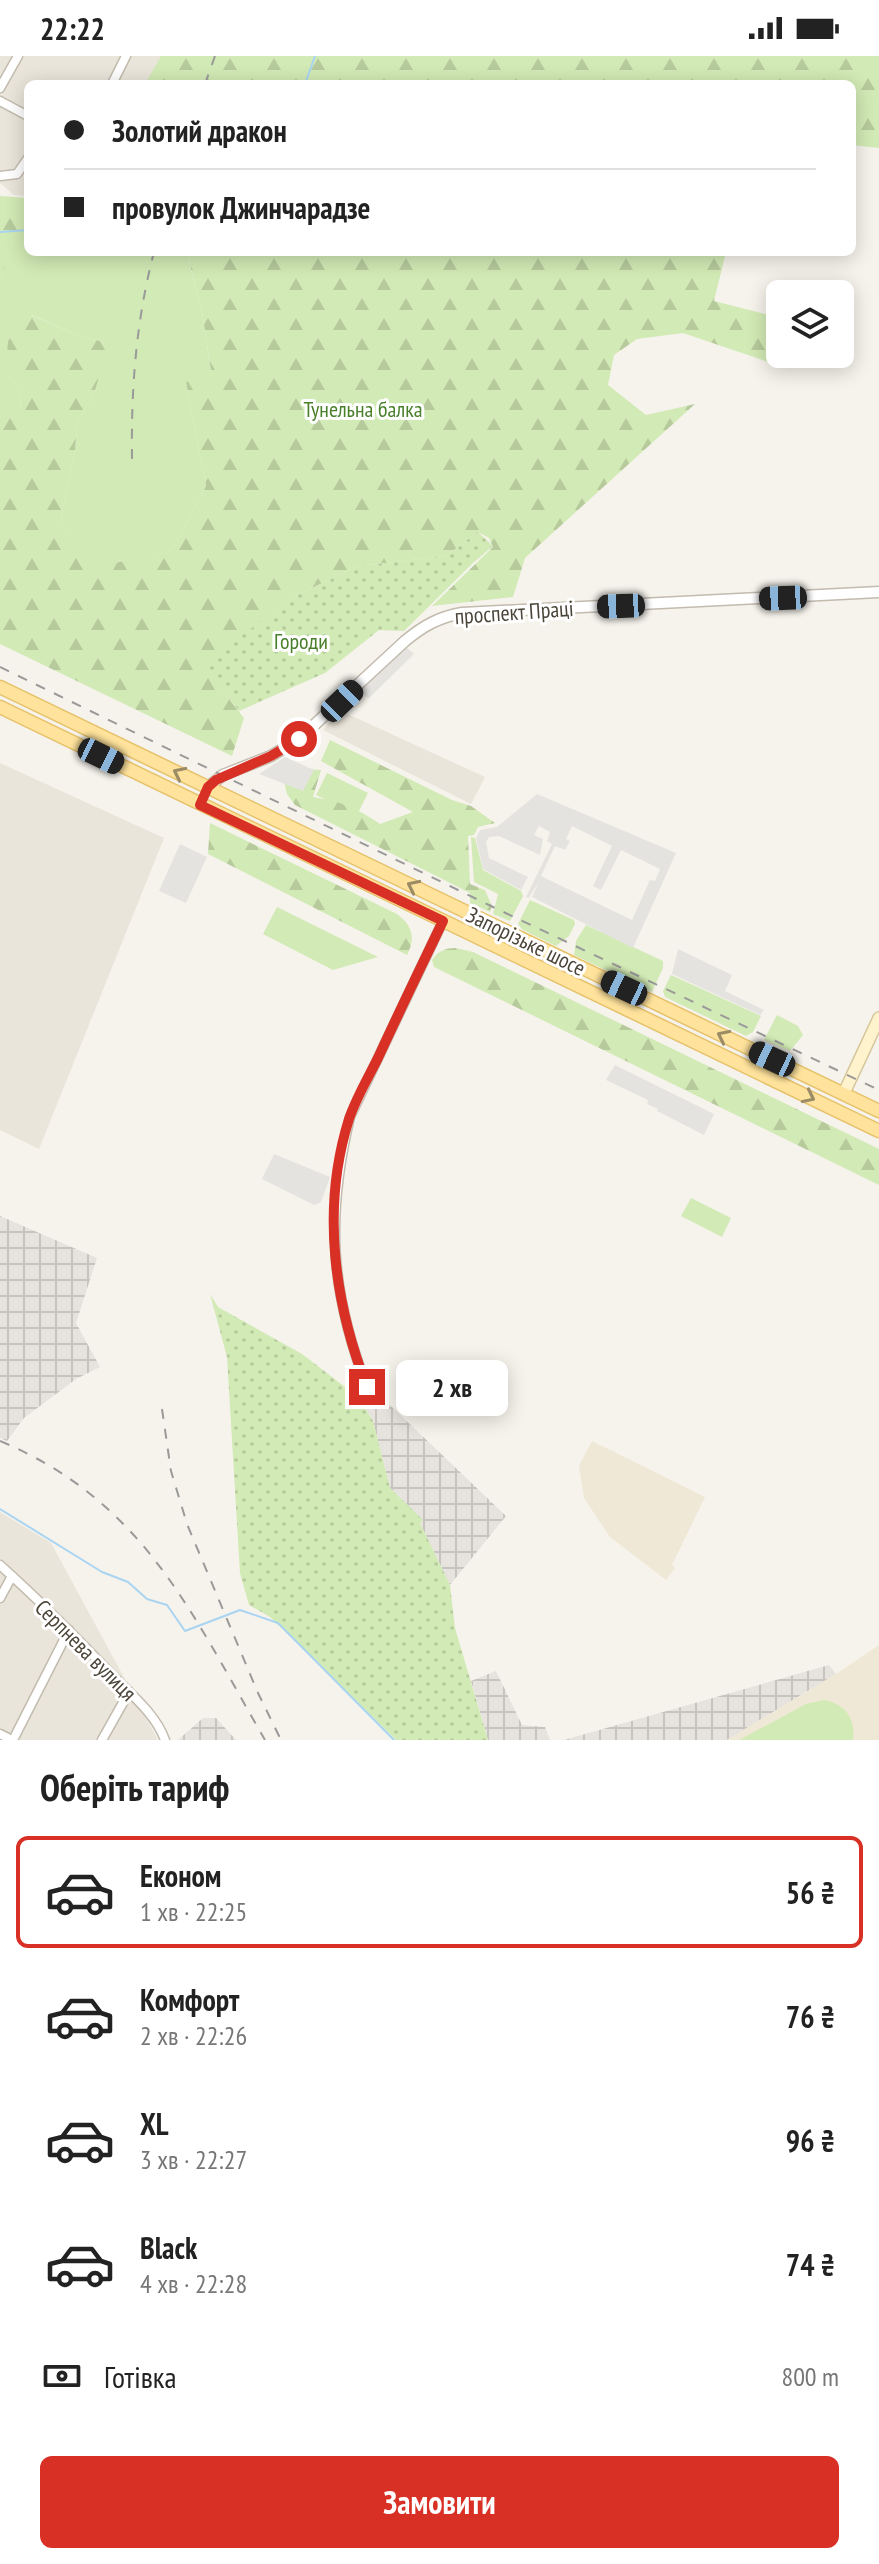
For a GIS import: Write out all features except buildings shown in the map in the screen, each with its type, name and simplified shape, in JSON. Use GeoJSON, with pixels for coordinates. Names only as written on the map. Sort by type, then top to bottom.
{"type":"FeatureCollection","features":[{"type":"Feature","properties":{"kind":"main road","name":"Запорізьке шосе"},"geometry":{"type":"LineString","coordinates":[[0,687],[879,1111]]}},
{"type":"Feature","properties":{"kind":"main road","name":"Запорізьке шосе"},"geometry":{"type":"LineString","coordinates":[[0,707],[879,1131]]}},
{"type":"Feature","properties":{"kind":"main road"},"geometry":{"type":"LineString","coordinates":[[200,805],[208,787]]}},
{"type":"Feature","properties":{"kind":"main road"},"geometry":{"type":"LineString","coordinates":[[443,921],[451,905]]}},
{"type":"Feature","properties":{"kind":"main road"},"geometry":{"type":"LineString","coordinates":[[836,1111],[879,1018]]}},
{"type":"Feature","properties":{"kind":"street"},"geometry":{"type":"LineString","coordinates":[[0,88],[18,56]]}},
{"type":"Feature","properties":{"kind":"street"},"geometry":{"type":"LineString","coordinates":[[114,80],[126,56]]}},
{"type":"Feature","properties":{"kind":"street"},"geometry":{"type":"LineString","coordinates":[[0,101],[24,114]]}},
{"type":"Feature","properties":{"kind":"street"},"geometry":{"type":"LineString","coordinates":[[0,176],[17,174],[24,164]]}},
{"type":"Feature","properties":{"kind":"street","name":"проспект Праці"},"geometry":{"type":"LineString","coordinates":[[208,787],[223,775],[271,756],[299,739],[405,641],[421,628],[443,617],[462,613],[879,592]]}},
{"type":"Feature","properties":{"kind":"street"},"geometry":{"type":"LineString","coordinates":[[367,1387],[348,1334],[336,1272],[334,1218],[338,1173],[350,1117],[443,921]]}},
{"type":"Feature","properties":{"kind":"street","name":"Серпнева вулиця"},"geometry":{"type":"LineString","coordinates":[[0,1565],[69,1630],[148,1712],[165,1740]]}},
{"type":"Feature","properties":{"kind":"street"},"geometry":{"type":"LineString","coordinates":[[0,1598],[12,1576]]}},
{"type":"Feature","properties":{"kind":"street"},"geometry":{"type":"LineString","coordinates":[[0,1734],[13,1740],[69,1630]]}},
{"type":"Feature","properties":{"kind":"street"},"geometry":{"type":"LineString","coordinates":[[102,1740],[129,1692]]}},
{"type":"Feature","properties":{"kind":"shaded area"},"geometry":{"type":"Polygon","coordinates":[[[0,56],[190,56],[179,80],[24,80],[24,196],[14,195],[0,183],[0,56]]]}},
{"type":"Feature","properties":{"kind":"shaded area"},"geometry":{"type":"Polygon","coordinates":[[[405,646],[414,654],[368,699],[360,690],[405,646]]]}},
{"type":"Feature","properties":{"kind":"shaded area"},"geometry":{"type":"Polygon","coordinates":[[[339,710],[485,777],[471,804],[323,730],[339,710]]]}},
{"type":"Feature","properties":{"kind":"shaded area"},"geometry":{"type":"Polygon","coordinates":[[[285,757],[314,770],[303,791],[259,774],[285,757]]]}},
{"type":"Feature","properties":{"kind":"shaded area"},"geometry":{"type":"Polygon","coordinates":[[[0,763],[164,838],[39,1149],[0,1130],[0,763]]]}},
{"type":"Feature","properties":{"kind":"shaded area"},"geometry":{"type":"Polygon","coordinates":[[[537,794],[676,853],[633,948],[532,897],[539,881],[529,898],[526,897],[552,844],[547,841],[550,832],[539,826],[534,835],[543,839],[540,855],[499,836],[489,837],[486,842],[489,858],[528,877],[521,890],[483,869],[476,838],[480,830],[497,827],[537,794]],[[572,826],[565,850],[555,846],[541,876],[632,920],[650,880],[655,881],[660,869],[621,850],[601,890],[593,886],[612,846],[572,826]]]}},
{"type":"Feature","properties":{"kind":"shaded area"},"geometry":{"type":"Polygon","coordinates":[[[180,844],[207,857],[186,903],[159,891],[180,844]]]}},
{"type":"Feature","properties":{"kind":"shaded area"},"geometry":{"type":"Polygon","coordinates":[[[678,949],[732,975],[725,991],[764,1010],[760,1015],[672,974],[678,949]]]}},
{"type":"Feature","properties":{"kind":"shaded area"},"geometry":{"type":"Polygon","coordinates":[[[615,1065],[714,1114],[704,1135],[657,1111],[647,1104],[648,1100],[606,1080],[615,1065]]]}},
{"type":"Feature","properties":{"kind":"shaded area"},"geometry":{"type":"Polygon","coordinates":[[[274,1154],[330,1177],[321,1202],[314,1205],[262,1179],[274,1154]]]}},
{"type":"Feature","properties":{"kind":"shaded area"},"geometry":{"type":"Polygon","coordinates":[[[0,1216],[97,1258],[76,1323],[100,1367],[76,1379],[24,1418],[7,1441],[0,1438],[0,1216]]]}},
{"type":"Feature","properties":{"kind":"shaded area"},"geometry":{"type":"Polygon","coordinates":[[[374,1382],[390,1405],[506,1516],[450,1585],[420,1523],[423,1520],[390,1488],[373,1421],[358,1397],[374,1382]]]}},
{"type":"Feature","properties":{"kind":"shaded area"},"geometry":{"type":"Polygon","coordinates":[[[592,1441],[705,1497],[672,1565],[675,1568],[666,1580],[610,1537],[584,1498],[579,1466],[592,1441]]]}},
{"type":"Feature","properties":{"kind":"shaded area"},"geometry":{"type":"Polygon","coordinates":[[[0,1512],[51,1543],[158,1740],[0,1740],[0,1512]]]}},
{"type":"Feature","properties":{"kind":"shaded area"},"geometry":{"type":"Polygon","coordinates":[[[879,1645],[879,1740],[727,1740],[836,1674],[879,1645]]]}},
{"type":"Feature","properties":{"kind":"shaded area"},"geometry":{"type":"Polygon","coordinates":[[[829,1665],[836,1674],[727,1740],[564,1740],[829,1665]]]}},
{"type":"Feature","properties":{"kind":"shaded area"},"geometry":{"type":"Polygon","coordinates":[[[496,1671],[522,1725],[545,1727],[550,1740],[488,1740],[471,1681],[496,1671]]]}},
{"type":"Feature","properties":{"kind":"shaded area"},"geometry":{"type":"Polygon","coordinates":[[[203,1718],[216,1718],[236,1740],[178,1740],[203,1718]]]}},
{"type":"Feature","properties":{"kind":"green space"},"geometry":{"type":"Polygon","coordinates":[[[161,56],[879,56],[879,148],[856,145],[856,80],[147,80],[161,56]]]}},
{"type":"Feature","properties":{"kind":"green space"},"geometry":{"type":"Polygon","coordinates":[[[0,196],[24,198],[24,248],[12,250],[0,279],[0,196]]]}},
{"type":"Feature","properties":{"kind":"green space"},"geometry":{"type":"Polygon","coordinates":[[[24,248],[24,256],[189,256],[202,311],[211,372],[186,382],[206,486],[169,552],[85,570],[61,518],[75,451],[77,424],[95,391],[107,343],[79,336],[32,315],[6,371],[19,390],[21,410],[0,418],[0,279],[12,249],[24,248]]]}},
{"type":"Feature","properties":{"kind":"green space","name":"Тунельна балка"},"geometry":{"type":"Polygon","coordinates":[[[189,256],[725,256],[714,301],[766,314],[766,361],[683,333],[637,339],[614,355],[608,385],[646,415],[695,404],[525,558],[513,597],[432,606],[493,547],[489,538],[478,532],[446,556],[359,566],[297,595],[202,665],[244,718],[232,756],[0,644],[0,418],[21,409],[19,390],[6,371],[9,325],[31,315],[79,336],[108,343],[95,391],[77,424],[75,451],[61,518],[85,569],[169,552],[206,486],[186,382],[211,371],[202,311],[189,256]]]}},
{"type":"Feature","properties":{"kind":"green space","name":"Городи"},"geometry":{"type":"Polygon","coordinates":[[[478,532],[493,546],[404,631],[379,630],[325,673],[239,711],[201,665],[297,595],[359,566],[446,556],[478,532]]]}},
{"type":"Feature","properties":{"kind":"green space"},"geometry":{"type":"Polygon","coordinates":[[[330,740],[452,800],[471,806],[495,823],[478,827],[474,835],[468,836],[470,884],[485,890],[492,906],[490,912],[470,903],[470,893],[295,805],[287,794],[283,777],[302,769],[321,770],[313,797],[348,806],[380,824],[413,812],[321,761],[330,740]]]}},
{"type":"Feature","properties":{"kind":"green space"},"geometry":{"type":"Polygon","coordinates":[[[327,773],[368,793],[357,815],[316,795],[327,773]]]}},
{"type":"Feature","properties":{"kind":"green space"},"geometry":{"type":"Polygon","coordinates":[[[210,823],[397,914],[411,932],[407,955],[208,854],[210,823]]]}},
{"type":"Feature","properties":{"kind":"green space"},"geometry":{"type":"Polygon","coordinates":[[[471,837],[475,838],[483,870],[521,891],[523,896],[510,921],[493,914],[498,894],[474,882],[471,837]]]}},
{"type":"Feature","properties":{"kind":"green space"},"geometry":{"type":"Polygon","coordinates":[[[530,900],[574,920],[569,936],[556,946],[523,930],[518,924],[530,900]]]}},
{"type":"Feature","properties":{"kind":"green space"},"geometry":{"type":"Polygon","coordinates":[[[277,907],[378,957],[333,970],[263,934],[277,907]]]}},
{"type":"Feature","properties":{"kind":"green space"},"geometry":{"type":"Polygon","coordinates":[[[586,925],[663,961],[652,992],[574,955],[576,941],[586,925]]]}},
{"type":"Feature","properties":{"kind":"green space"},"geometry":{"type":"Polygon","coordinates":[[[456,948],[473,952],[879,1149],[879,1185],[434,967],[432,960],[437,954],[456,948]]]}},
{"type":"Feature","properties":{"kind":"green space"},"geometry":{"type":"Polygon","coordinates":[[[671,975],[761,1016],[753,1032],[746,1036],[665,997],[663,991],[671,975]]]}},
{"type":"Feature","properties":{"kind":"green space"},"geometry":{"type":"Polygon","coordinates":[[[777,1015],[798,1026],[803,1035],[790,1051],[764,1040],[777,1015]]]}},
{"type":"Feature","properties":{"kind":"green space"},"geometry":{"type":"Polygon","coordinates":[[[691,1198],[731,1218],[722,1237],[681,1216],[691,1198]]]}},
{"type":"Feature","properties":{"kind":"green space"},"geometry":{"type":"Polygon","coordinates":[[[210,1294],[218,1307],[302,1354],[358,1397],[373,1421],[390,1488],[423,1520],[420,1523],[450,1585],[455,1628],[488,1740],[396,1740],[270,1617],[249,1605],[240,1573],[227,1357],[210,1294]]]}},
{"type":"Feature","properties":{"kind":"green space"},"geometry":{"type":"Polygon","coordinates":[[[823,1700],[837,1704],[847,1713],[853,1725],[853,1740],[739,1740],[806,1704],[823,1700]]]}},
{"type":"Feature","properties":{"kind":"waterway"},"geometry":{"type":"LineString","coordinates":[[306,80],[315,56]]}},
{"type":"Feature","properties":{"kind":"waterway"},"geometry":{"type":"LineString","coordinates":[[0,232],[24,230]]}},
{"type":"Feature","properties":{"kind":"waterway"},"geometry":{"type":"LineString","coordinates":[[0,1509],[102,1572],[128,1582],[147,1599],[167,1605],[185,1631],[240,1610],[278,1623],[394,1740]]}},
{"type":"Feature","properties":{"kind":"railway"},"geometry":{"type":"LineString","coordinates":[[206,80],[215,56]]}},
{"type":"Feature","properties":{"kind":"railway"},"geometry":{"type":"LineString","coordinates":[[132,459],[136,355],[153,256]]}},
{"type":"Feature","properties":{"kind":"railway"},"geometry":{"type":"LineString","coordinates":[[0,667],[493,907],[879,1090]]}},
{"type":"Feature","properties":{"kind":"railway"},"geometry":{"type":"LineString","coordinates":[[162,1409],[171,1471],[187,1524],[281,1740]]}},
{"type":"Feature","properties":{"kind":"railway"},"geometry":{"type":"LineString","coordinates":[[0,1441],[50,1466],[92,1495],[128,1529],[187,1606],[265,1740]]}},
{"type":"Feature","properties":{"kind":"route"},"geometry":{"type":"LineString","coordinates":[[299,739],[271,756],[223,775],[208,787],[200,805],[443,921],[350,1117],[338,1173],[334,1218],[336,1272],[351,1344],[367,1387]]}}]}
